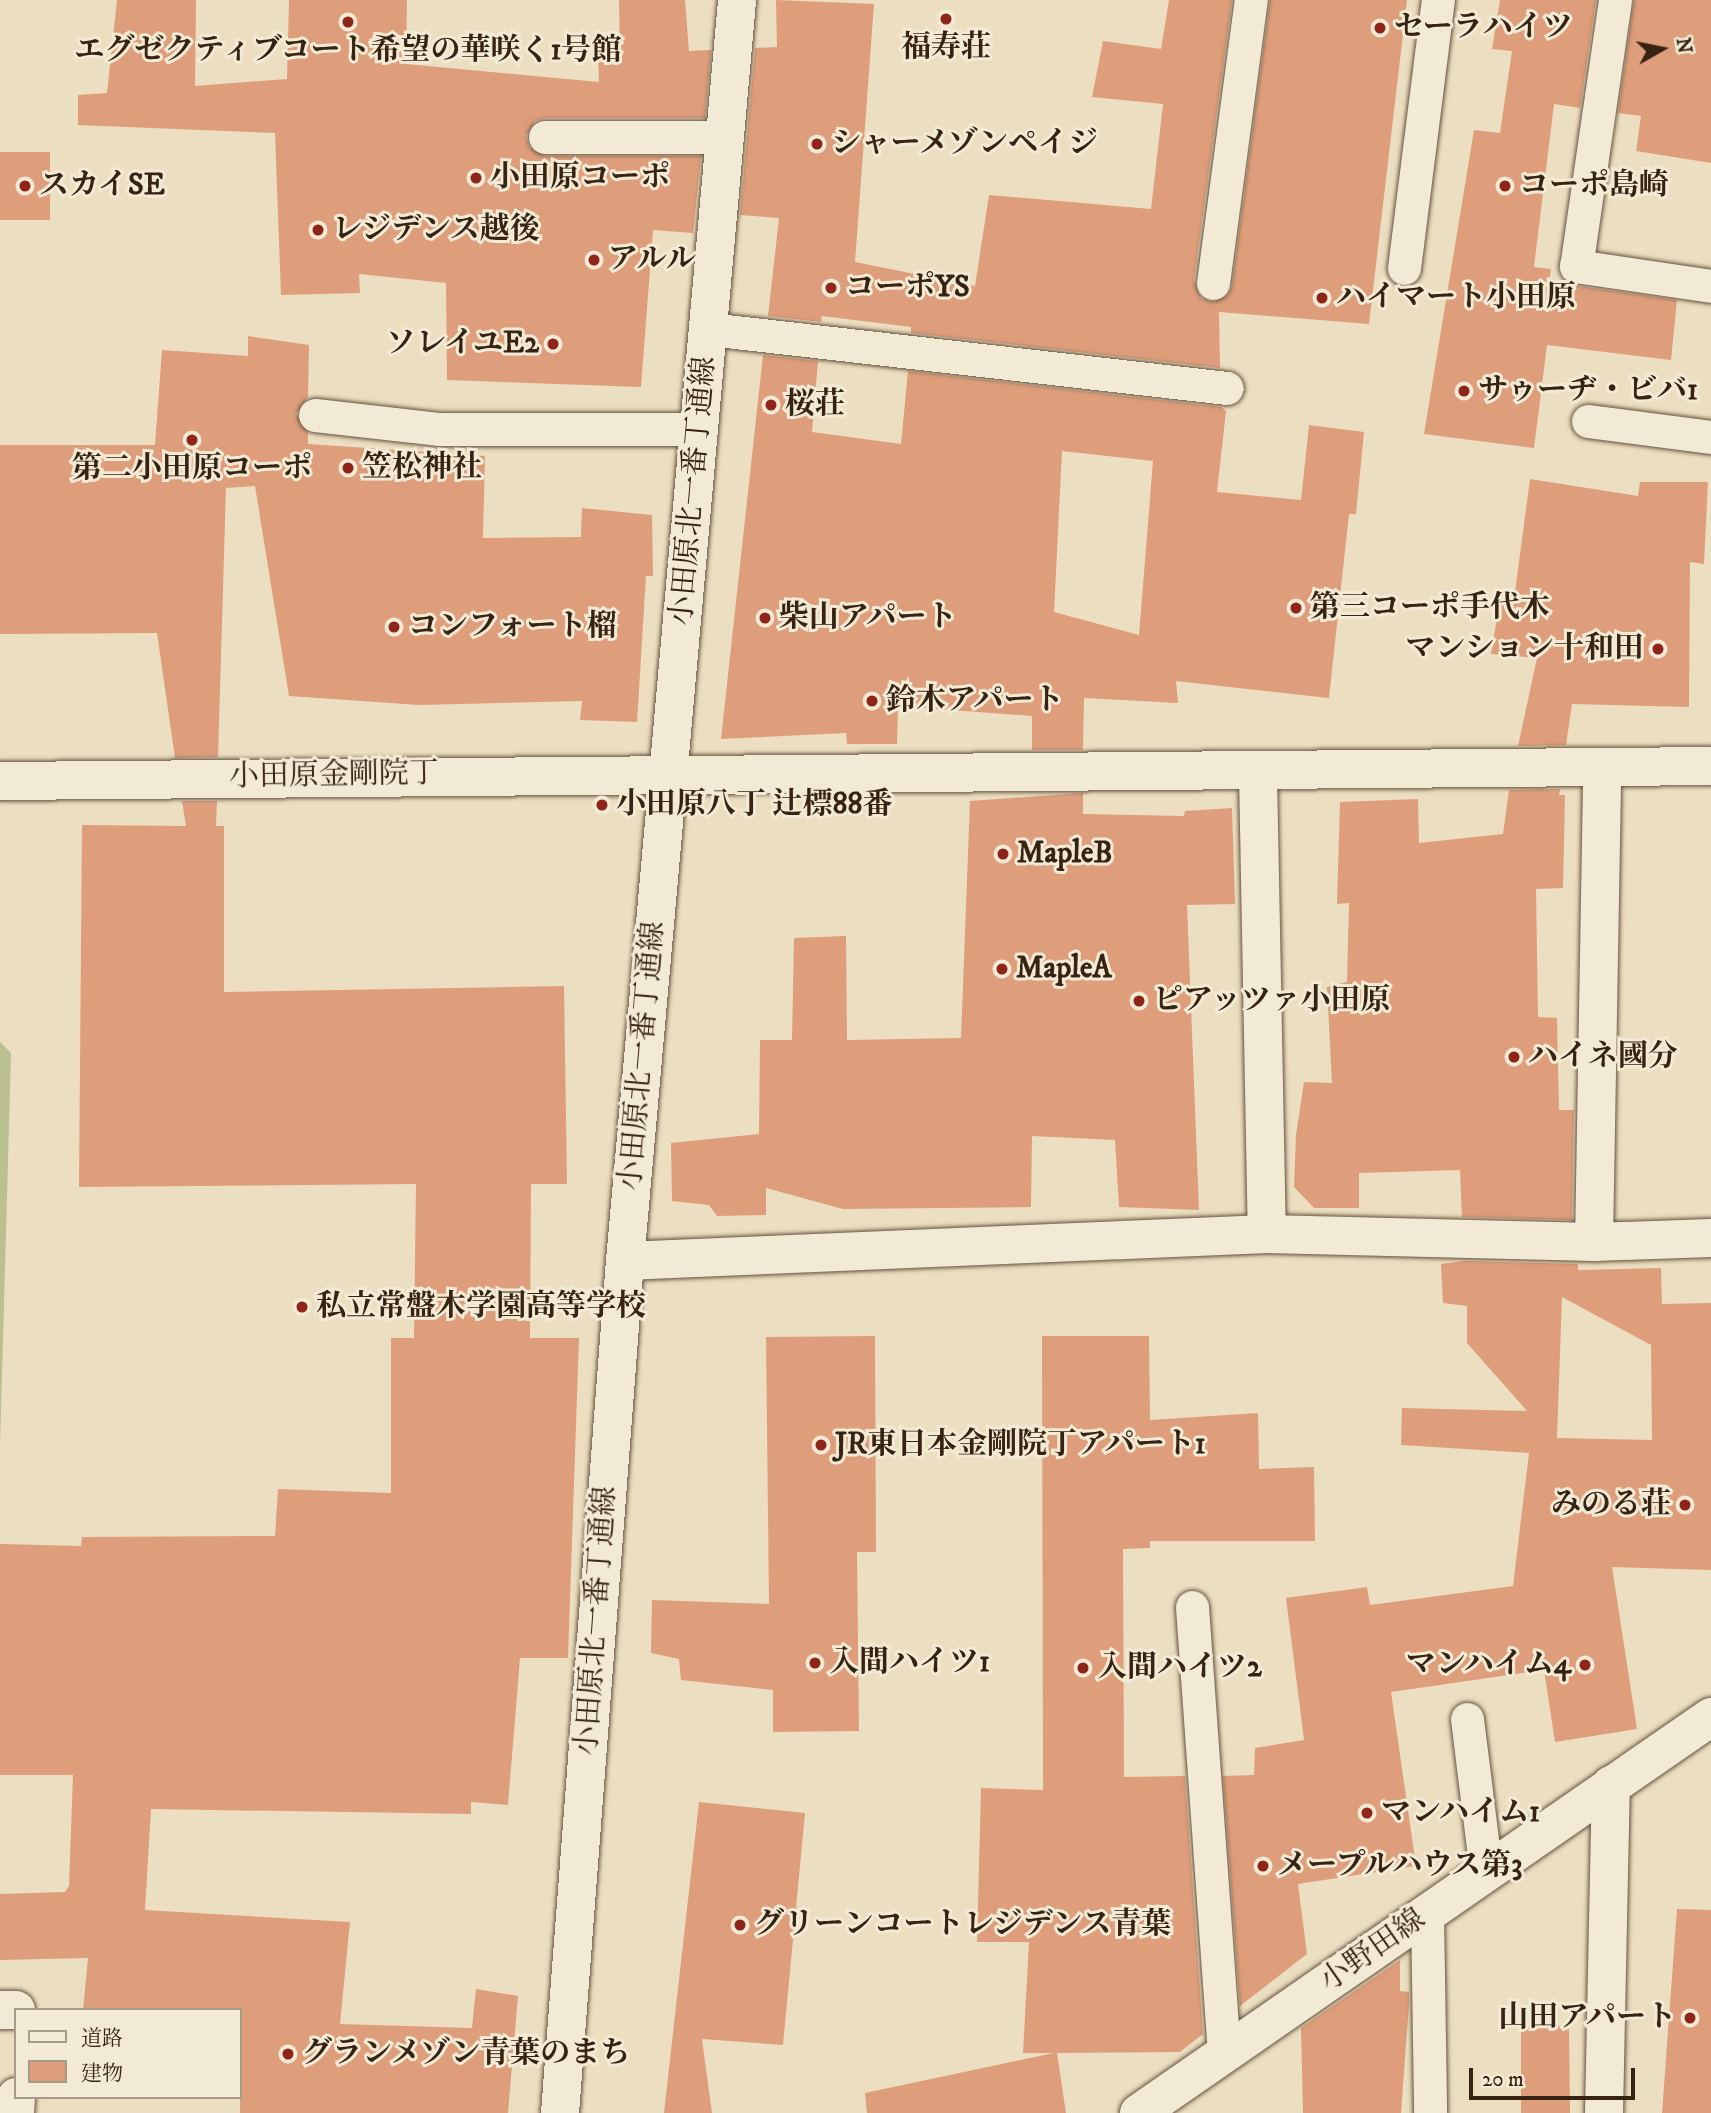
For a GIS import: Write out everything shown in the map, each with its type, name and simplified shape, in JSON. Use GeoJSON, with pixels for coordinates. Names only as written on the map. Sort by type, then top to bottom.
{"type":"FeatureCollection","features":[{"type":"Feature","properties":{"kind":"street","name":"小田原北一番丁通線"},"geometry":{"type":"LineString","coordinates":[[560,2113],[625,1261],[737,0]]}},
{"type":"Feature","properties":{"kind":"street","name":"小田原金剛院丁"},"geometry":{"type":"LineString","coordinates":[[0,781],[668,772],[1258,774],[1711,766]]}},
{"type":"Feature","properties":{"kind":"street"},"geometry":{"type":"LineString","coordinates":[[1594,1242],[1602,769]]}},
{"type":"Feature","properties":{"kind":"street"},"geometry":{"type":"LineString","coordinates":[[1258,774],[1266,1234]]}},
{"type":"Feature","properties":{"kind":"street"},"geometry":{"type":"LineString","coordinates":[[625,1261],[1266,1234],[1594,1242],[1711,1238]]}},
{"type":"Feature","properties":{"kind":"street","name":"小野田線"},"geometry":{"type":"LineString","coordinates":[[1139,2113],[1711,1717]]}},
{"type":"Feature","properties":{"kind":"street"},"geometry":{"type":"LineString","coordinates":[[1604,2113],[1611,1785]]}},
{"type":"Feature","properties":{"kind":"lane"},"geometry":{"type":"LineString","coordinates":[[1213,283],[1251,0]]}},
{"type":"Feature","properties":{"kind":"lane"},"geometry":{"type":"LineString","coordinates":[[1404,268],[1438,0]]}},
{"type":"Feature","properties":{"kind":"lane"},"geometry":{"type":"LineString","coordinates":[[1615,0],[1576,266],[1711,286]]}},
{"type":"Feature","properties":{"kind":"lane"},"geometry":{"type":"LineString","coordinates":[[545,137],[725,138]]}},
{"type":"Feature","properties":{"kind":"lane"},"geometry":{"type":"LineString","coordinates":[[709,329],[1227,388]]}},
{"type":"Feature","properties":{"kind":"lane"},"geometry":{"type":"LineString","coordinates":[[316,415],[440,429],[699,429]]}},
{"type":"Feature","properties":{"kind":"lane"},"geometry":{"type":"LineString","coordinates":[[1588,421],[1711,437]]}},
{"type":"Feature","properties":{"kind":"lane"},"geometry":{"type":"LineString","coordinates":[[1192,1607],[1224,2054]]}},
{"type":"Feature","properties":{"kind":"lane"},"geometry":{"type":"LineString","coordinates":[[1467,1718],[1486,1871]]}},
{"type":"Feature","properties":{"kind":"lane"},"geometry":{"type":"LineString","coordinates":[[1427,1913],[1430,2113]]}},
{"type":"Feature","properties":{"kind":"green space"},"geometry":{"type":"Polygon","coordinates":[[[0,1042],[11,1053],[0,1447],[0,1042]]]}},
{"type":"Feature","properties":{"kind":"building"},"geometry":{"type":"Polygon","coordinates":[[[117,0],[196,0],[195,86],[287,79],[289,0],[407,0],[406,64],[599,82],[598,55],[620,54],[619,0],[685,0],[689,51],[711,50],[705,118],[545,118],[535,121],[526,136],[529,147],[545,156],[701,156],[693,233],[653,230],[641,387],[447,380],[446,283],[359,274],[360,293],[281,295],[275,133],[78,125],[78,95],[107,93],[117,0]]]}},
{"type":"Feature","properties":{"kind":"building"},"geometry":{"type":"Polygon","coordinates":[[[776,0],[874,4],[855,262],[975,286],[989,195],[1151,209],[1163,104],[1092,97],[1103,41],[1161,49],[1169,0],[1232,0],[1194,280],[1201,298],[1211,302],[1228,295],[1232,286],[1270,0],[1407,0],[1369,324],[1219,312],[1220,368],[911,333],[911,327],[822,316],[821,322],[768,316],[779,218],[740,215],[755,48],[777,47],[776,0]]]}},
{"type":"Feature","properties":{"kind":"building"},"geometry":{"type":"Polygon","coordinates":[[[1500,0],[1596,0],[1580,108],[1554,104],[1534,267],[1551,269],[1549,282],[1677,300],[1671,360],[1547,345],[1534,448],[1424,434],[1474,130],[1500,133],[1512,51],[1492,49],[1500,0]]]}},
{"type":"Feature","properties":{"kind":"building"},"geometry":{"type":"Polygon","coordinates":[[[1634,0],[1711,0],[1711,163],[1636,151],[1641,116],[1618,113],[1634,0]]]}},
{"type":"Feature","properties":{"kind":"building","name":"スカイSE"},"geometry":{"type":"Polygon","coordinates":[[[0,152],[50,152],[50,220],[0,220],[0,152]]]}},
{"type":"Feature","properties":{"kind":"building"},"geometry":{"type":"Polygon","coordinates":[[[248,336],[309,345],[308,397],[296,414],[308,432],[308,444],[485,456],[483,538],[581,537],[582,508],[652,515],[653,576],[646,576],[637,722],[580,720],[582,701],[419,705],[289,696],[255,486],[226,488],[218,757],[175,758],[157,633],[0,634],[0,445],[155,445],[162,350],[248,356],[248,336]]]}},
{"type":"Feature","properties":{"kind":"building"},"geometry":{"type":"Polygon","coordinates":[[[763,355],[818,361],[812,432],[901,444],[908,371],[1221,407],[1226,411],[1217,492],[1301,500],[1309,425],[1364,432],[1356,514],[1349,514],[1329,698],[1176,681],[1178,703],[1084,698],[1083,750],[1032,750],[1032,716],[898,706],[897,744],[847,744],[846,733],[721,739],[763,355]],[[1062,451],[1054,612],[1139,635],[1153,461],[1062,451]]]}},
{"type":"Feature","properties":{"kind":"building"},"geometry":{"type":"Polygon","coordinates":[[[1530,479],[1638,496],[1640,482],[1708,482],[1704,564],[1690,562],[1689,707],[1572,704],[1566,745],[1518,746],[1537,658],[1491,654],[1501,594],[1515,592],[1530,479]]]}},
{"type":"Feature","properties":{"kind":"building"},"geometry":{"type":"Polygon","coordinates":[[[1560,789],[1559,795],[1565,795],[1563,888],[1536,889],[1538,1017],[1557,1018],[1559,1110],[1574,1110],[1572,1220],[1462,1217],[1460,1170],[1359,1173],[1359,1208],[1314,1208],[1294,1187],[1296,1135],[1304,1082],[1332,1083],[1327,987],[1347,982],[1349,903],[1337,904],[1340,802],[1418,799],[1419,843],[1503,834],[1509,790],[1560,789]]]}},
{"type":"Feature","properties":{"kind":"building"},"geometry":{"type":"Polygon","coordinates":[[[1083,793],[1083,814],[1184,816],[1185,811],[1232,808],[1235,904],[1187,905],[1199,1210],[1119,1207],[1115,1140],[1032,1136],[1031,1207],[843,1209],[766,1188],[766,1215],[717,1216],[709,1205],[672,1201],[671,1143],[759,1134],[760,1040],[792,1040],[794,938],[846,936],[847,1040],[961,1038],[970,801],[1083,793]]]}},
{"type":"Feature","properties":{"kind":"building"},"geometry":{"type":"Polygon","coordinates":[[[182,801],[217,801],[216,826],[224,826],[224,992],[564,986],[567,1184],[531,1184],[530,1338],[579,1338],[568,1658],[520,1658],[508,1805],[471,1802],[471,1814],[151,1809],[145,1910],[350,1922],[340,2024],[472,2028],[476,1989],[518,1996],[508,2113],[240,2113],[242,2008],[83,2008],[88,1958],[0,1960],[0,1894],[65,1892],[69,1886],[73,1775],[0,1775],[0,1544],[81,1546],[82,1537],[275,1536],[278,1489],[391,1493],[391,1338],[414,1338],[416,1184],[79,1187],[82,825],[186,826],[182,801]]]}},
{"type":"Feature","properties":{"kind":"building"},"geometry":{"type":"Polygon","coordinates":[[[1464,1261],[1578,1264],[1578,1270],[1661,1268],[1662,1304],[1711,1303],[1711,1570],[1612,1567],[1637,1729],[1555,1742],[1544,1670],[1391,1692],[1416,1866],[1298,1884],[1307,1954],[1240,2006],[1223,1776],[1254,1775],[1255,1748],[1304,1740],[1286,1598],[1367,1587],[1370,1605],[1513,1586],[1529,1453],[1401,1445],[1402,1408],[1527,1411],[1467,1343],[1467,1306],[1443,1303],[1441,1264],[1464,1261]],[[1562,1297],[1557,1438],[1652,1440],[1651,1345],[1562,1297]]]}},
{"type":"Feature","properties":{"kind":"building"},"geometry":{"type":"Polygon","coordinates":[[[875,1336],[876,1552],[857,1552],[859,1731],[773,1732],[773,1690],[681,1680],[679,1659],[651,1653],[652,1600],[769,1604],[766,1337],[875,1336]]]}},
{"type":"Feature","properties":{"kind":"building"},"geometry":{"type":"Polygon","coordinates":[[[1042,1336],[1149,1336],[1150,1420],[1258,1413],[1259,1469],[1314,1467],[1315,1541],[1150,1541],[1150,1548],[1123,1549],[1124,1777],[1185,1776],[1203,2034],[1180,2052],[1057,2053],[1066,2113],[867,2113],[865,2093],[1054,2053],[1023,2053],[1029,1942],[977,1942],[981,1788],[1043,1790],[1042,1336]]]}},
{"type":"Feature","properties":{"kind":"building","name":"グリーンコートレジデンス青葉"},"geometry":{"type":"Polygon","coordinates":[[[699,1802],[805,1813],[783,2045],[702,2039],[712,2113],[664,2113],[699,1802]]]}},
{"type":"Feature","properties":{"kind":"building","name":"山田アパート"},"geometry":{"type":"Polygon","coordinates":[[[1677,1909],[1711,1910],[1711,2113],[1662,2113],[1677,1909]]]}},
{"type":"Feature","properties":{"kind":"building"},"geometry":{"type":"Polygon","coordinates":[[[1400,1960],[1400,1991],[1409,1992],[1401,2113],[1303,2113],[1301,2028],[1400,1960]]]}},
{"type":"Feature","properties":{"kind":"building"},"geometry":{"type":"Polygon","coordinates":[[[1569,2025],[1570,2113],[1521,2113],[1521,2027],[1569,2025]]]}},
{"type":"Feature","properties":{"kind":"place","name":"福寿荘"},"geometry":{"type":"Point","coordinates":[946,19]}},
{"type":"Feature","properties":{"kind":"place","name":"エグゼクティブコート希望の華咲く1号館"},"geometry":{"type":"Point","coordinates":[348,22]}},
{"type":"Feature","properties":{"kind":"place","name":"セーラハイツ"},"geometry":{"type":"Point","coordinates":[1380,28]}},
{"type":"Feature","properties":{"kind":"place","name":"シャーメゾンペイジ"},"geometry":{"type":"Point","coordinates":[817,144]}},
{"type":"Feature","properties":{"kind":"place","name":"小田原コーポ"},"geometry":{"type":"Point","coordinates":[476,178]}},
{"type":"Feature","properties":{"kind":"place","name":"スカイSE"},"geometry":{"type":"Point","coordinates":[25,186]}},
{"type":"Feature","properties":{"kind":"place","name":"コーポ島崎"},"geometry":{"type":"Point","coordinates":[1505,186]}},
{"type":"Feature","properties":{"kind":"place","name":"レジデンス越後"},"geometry":{"type":"Point","coordinates":[318,230]}},
{"type":"Feature","properties":{"kind":"place","name":"アルル"},"geometry":{"type":"Point","coordinates":[594,260]}},
{"type":"Feature","properties":{"kind":"place","name":"コーポYS"},"geometry":{"type":"Point","coordinates":[831,288]}},
{"type":"Feature","properties":{"kind":"place","name":"ハイマート小田原"},"geometry":{"type":"Point","coordinates":[1322,298]}},
{"type":"Feature","properties":{"kind":"place","name":"ソレイユE2"},"geometry":{"type":"Point","coordinates":[553,344]}},
{"type":"Feature","properties":{"kind":"place","name":"サゥーヂ・ビバ1"},"geometry":{"type":"Point","coordinates":[1464,391]}},
{"type":"Feature","properties":{"kind":"place","name":"桜荘"},"geometry":{"type":"Point","coordinates":[771,405]}},
{"type":"Feature","properties":{"kind":"place","name":"第二小田原コーポ"},"geometry":{"type":"Point","coordinates":[192,440]}},
{"type":"Feature","properties":{"kind":"place","name":"笠松神社"},"geometry":{"type":"Point","coordinates":[348,468]}},
{"type":"Feature","properties":{"kind":"place","name":"第三コーポ手代木"},"geometry":{"type":"Point","coordinates":[1296,608]}},
{"type":"Feature","properties":{"kind":"place","name":"柴山アパート"},"geometry":{"type":"Point","coordinates":[765,618]}},
{"type":"Feature","properties":{"kind":"place","name":"コンフォート榴"},"geometry":{"type":"Point","coordinates":[394,627]}},
{"type":"Feature","properties":{"kind":"place","name":"マンション十和田"},"geometry":{"type":"Point","coordinates":[1658,649]}},
{"type":"Feature","properties":{"kind":"place","name":"鈴木アパート"},"geometry":{"type":"Point","coordinates":[872,701]}},
{"type":"Feature","properties":{"kind":"place","name":"小田原八丁 辻標88番"},"geometry":{"type":"Point","coordinates":[602,805]}},
{"type":"Feature","properties":{"kind":"place","name":"MapleB"},"geometry":{"type":"Point","coordinates":[1003,854]}},
{"type":"Feature","properties":{"kind":"place","name":"MapleA"},"geometry":{"type":"Point","coordinates":[1002,969]}},
{"type":"Feature","properties":{"kind":"place","name":"ピアッツァ小田原"},"geometry":{"type":"Point","coordinates":[1139,1001]}},
{"type":"Feature","properties":{"kind":"place","name":"ハイネ國分"},"geometry":{"type":"Point","coordinates":[1514,1057]}},
{"type":"Feature","properties":{"kind":"place","name":"私立常盤木学園高等学校"},"geometry":{"type":"Point","coordinates":[302,1307]}},
{"type":"Feature","properties":{"kind":"place","name":"JR東日本金剛院丁アパート1"},"geometry":{"type":"Point","coordinates":[821,1445]}},
{"type":"Feature","properties":{"kind":"place","name":"みのる荘"},"geometry":{"type":"Point","coordinates":[1685,1505]}},
{"type":"Feature","properties":{"kind":"place","name":"入間ハイツ1"},"geometry":{"type":"Point","coordinates":[815,1663]}},
{"type":"Feature","properties":{"kind":"place","name":"マンハイム4"},"geometry":{"type":"Point","coordinates":[1585,1665]}},
{"type":"Feature","properties":{"kind":"place","name":"入間ハイツ2"},"geometry":{"type":"Point","coordinates":[1083,1668]}},
{"type":"Feature","properties":{"kind":"place","name":"マンハイム1"},"geometry":{"type":"Point","coordinates":[1367,1813]}},
{"type":"Feature","properties":{"kind":"place","name":"メープルハウス第3"},"geometry":{"type":"Point","coordinates":[1263,1866]}},
{"type":"Feature","properties":{"kind":"place","name":"グリーンコートレジデンス青葉"},"geometry":{"type":"Point","coordinates":[740,1925]}},
{"type":"Feature","properties":{"kind":"place","name":"山田アパート"},"geometry":{"type":"Point","coordinates":[1690,2018]}},
{"type":"Feature","properties":{"kind":"place","name":"グランメゾン青葉のまち"},"geometry":{"type":"Point","coordinates":[288,2054]}}]}
